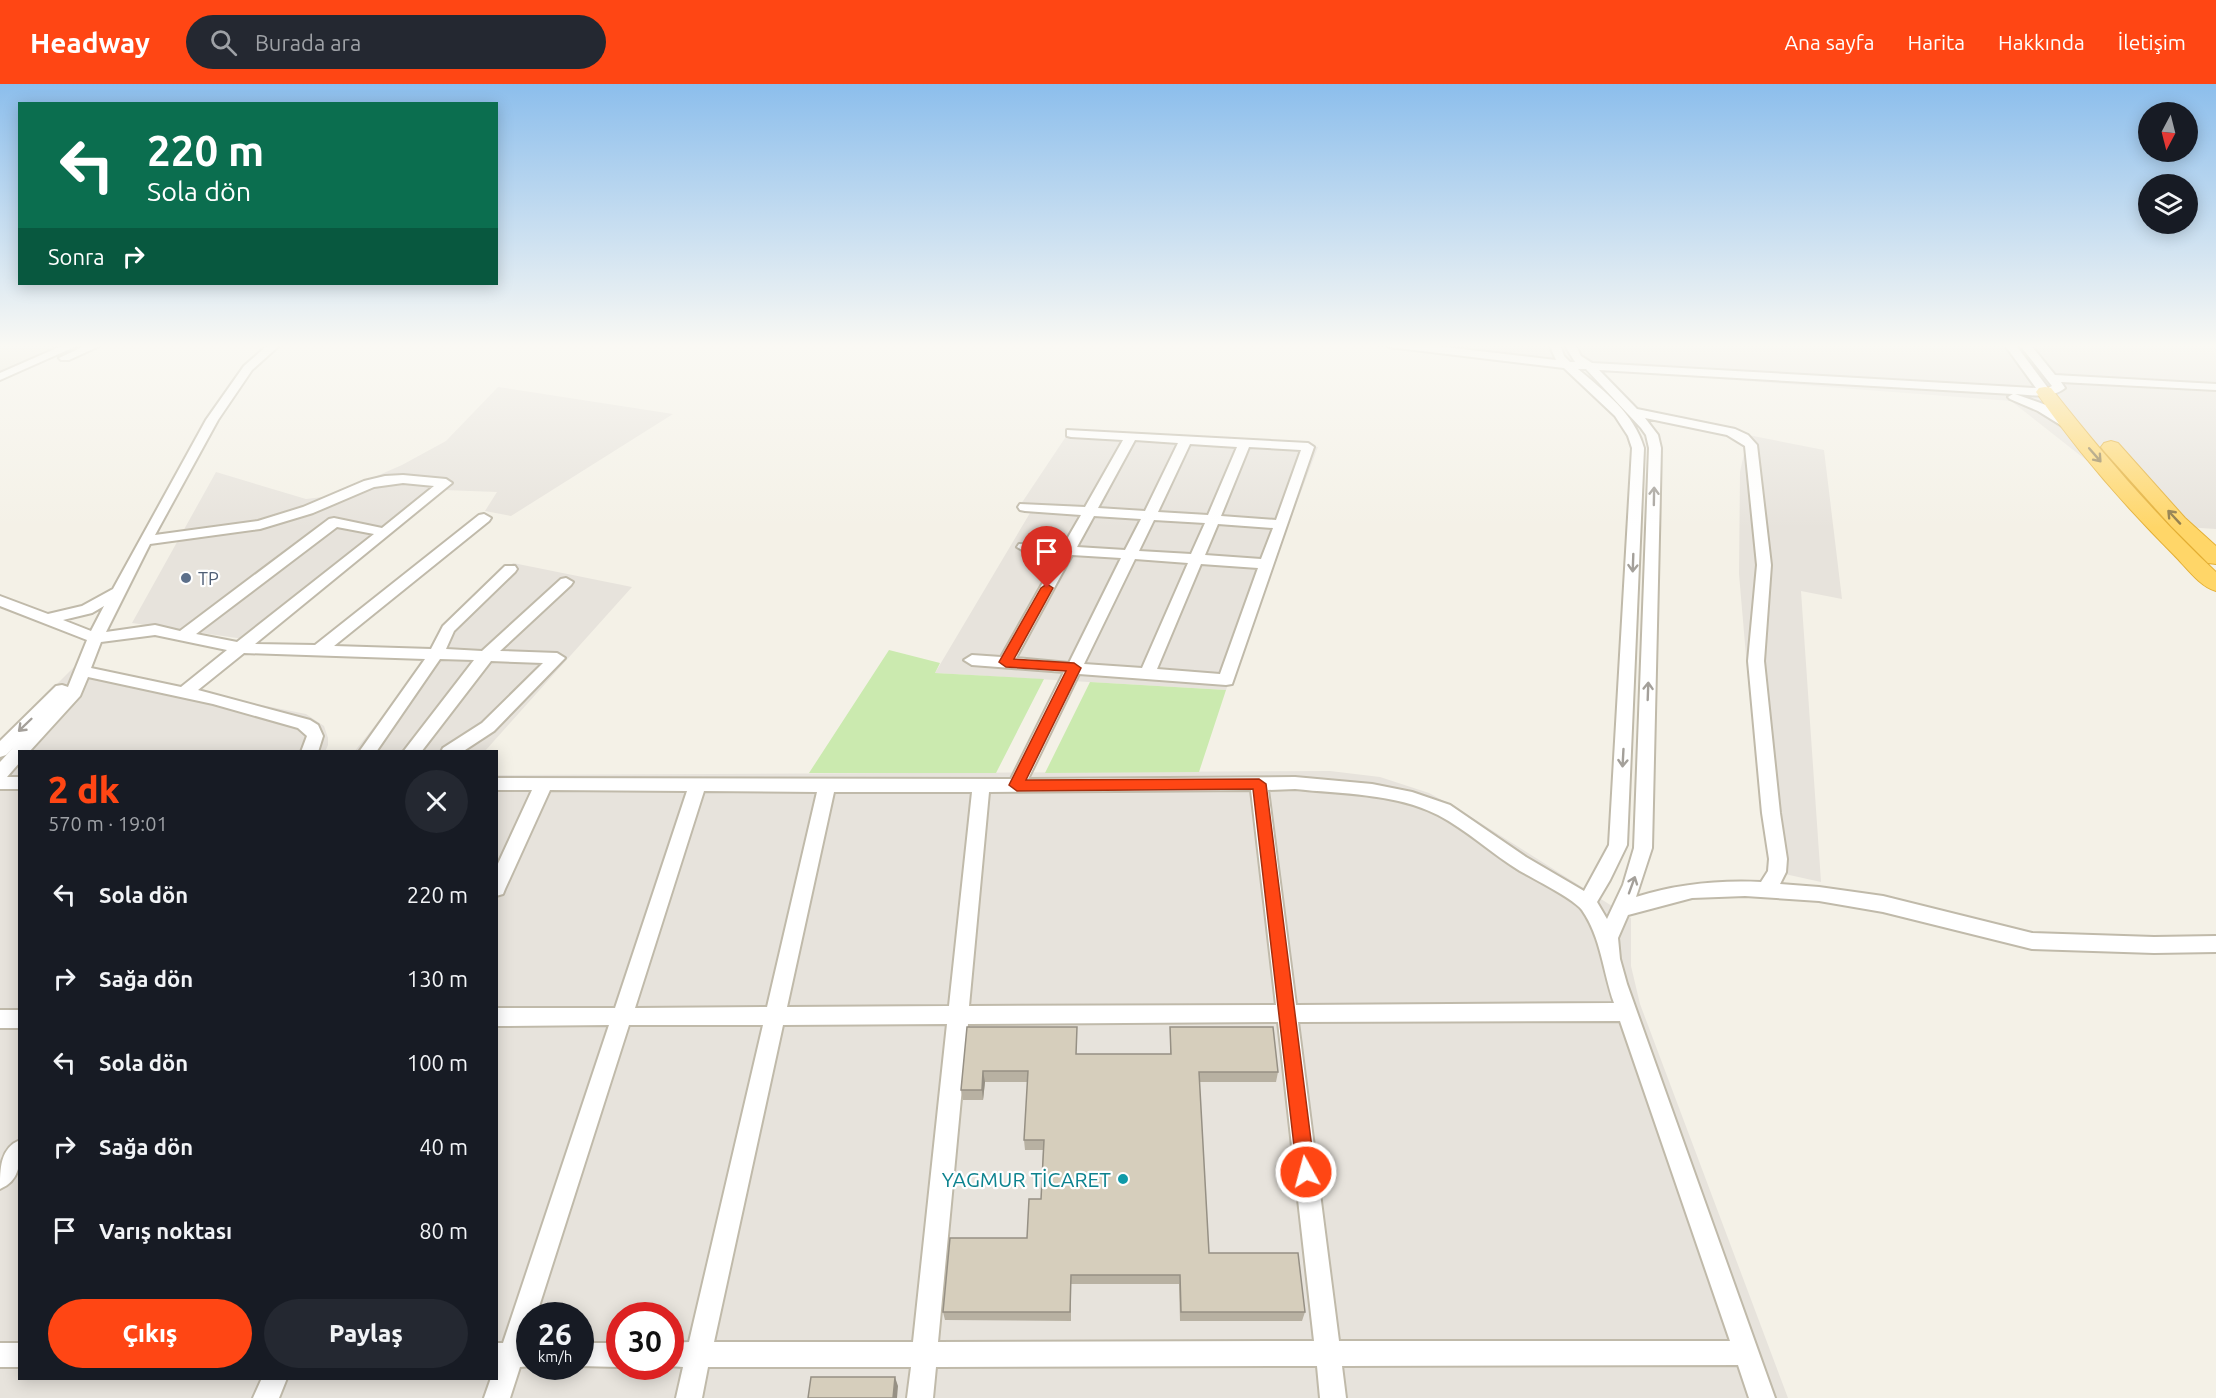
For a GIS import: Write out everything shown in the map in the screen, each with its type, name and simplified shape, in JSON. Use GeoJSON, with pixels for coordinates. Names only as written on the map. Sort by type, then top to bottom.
{"type":"FeatureCollection","features":[{"type":"Feature","properties":{"kind":"highway"},"geometry":{"type":"LineString","coordinates":[[2060,405],[2076,434],[2151,520],[2216,584]]}},
{"type":"Feature","properties":{"kind":"highway"},"geometry":{"type":"LineString","coordinates":[[2067,405],[2178,522],[2216,558]]}},
{"type":"Feature","properties":{"kind":"street"},"geometry":{"type":"LineString","coordinates":[[21,750],[74,692],[95,638],[144,540],[222,405]]}},
{"type":"Feature","properties":{"kind":"street"},"geometry":{"type":"LineString","coordinates":[[1587,902],[1604,875],[1618,845],[1638,448],[1633,431],[1612,405]]}},
{"type":"Feature","properties":{"kind":"street"},"geometry":{"type":"LineString","coordinates":[[1608,938],[1632,885],[1643,848],[1655,448],[1649,430],[1625,405]]}},
{"type":"Feature","properties":{"kind":"street"},"geometry":{"type":"LineString","coordinates":[[2038,405],[2055,415],[2076,434]]}},
{"type":"Feature","properties":{"kind":"street"},"geometry":{"type":"LineString","coordinates":[[1633,412],[1731,432],[1744,438],[1750,446],[1764,565],[1756,661],[1770,813],[1778,859],[1777,872],[1766,890]]}},
{"type":"Feature","properties":{"kind":"street"},"geometry":{"type":"LineString","coordinates":[[972,660],[1226,680],[1308,447],[1071,433]]}},
{"type":"Feature","properties":{"kind":"street"},"geometry":{"type":"LineString","coordinates":[[1006,662],[1131,436]]}},
{"type":"Feature","properties":{"kind":"street"},"geometry":{"type":"LineString","coordinates":[[1017,785],[1186,440]]}},
{"type":"Feature","properties":{"kind":"street"},"geometry":{"type":"LineString","coordinates":[[1148,673],[1245,443]]}},
{"type":"Feature","properties":{"kind":"street"},"geometry":{"type":"LineString","coordinates":[[144,540],[260,525],[309,510],[369,484],[386,480],[403,479],[446,483],[184,693]]}},
{"type":"Feature","properties":{"kind":"street"},"geometry":{"type":"LineString","coordinates":[[1025,507],[1281,524]]}},
{"type":"Feature","properties":{"kind":"street"},"geometry":{"type":"LineString","coordinates":[[319,650],[484,518]]}},
{"type":"Feature","properties":{"kind":"street"},"geometry":{"type":"LineString","coordinates":[[183,636],[334,522],[384,532]]}},
{"type":"Feature","properties":{"kind":"street"},"geometry":{"type":"LineString","coordinates":[[1024,547],[1267,564]]}},
{"type":"Feature","properties":{"kind":"street"},"geometry":{"type":"LineString","coordinates":[[368,750],[437,653],[448,629],[510,569]]}},
{"type":"Feature","properties":{"kind":"street"},"geometry":{"type":"LineString","coordinates":[[413,750],[487,655],[566,582]]}},
{"type":"Feature","properties":{"kind":"street"},"geometry":{"type":"LineString","coordinates":[[46,619],[87,610],[119,591]]}},
{"type":"Feature","properties":{"kind":"street"},"geometry":{"type":"LineString","coordinates":[[0,601],[95,638],[155,630],[240,648],[557,658],[488,727],[451,750]]}},
{"type":"Feature","properties":{"kind":"street"},"geometry":{"type":"LineString","coordinates":[[82,671],[184,693],[304,724],[312,729],[315,736],[310,750]]}},
{"type":"Feature","properties":{"kind":"street"},"geometry":{"type":"LineString","coordinates":[[0,751],[82,671]]}},
{"type":"Feature","properties":{"kind":"street"},"geometry":{"type":"LineString","coordinates":[[0,773],[18,753]]}},
{"type":"Feature","properties":{"kind":"street"},"geometry":{"type":"LineString","coordinates":[[0,783],[18,783]]}},
{"type":"Feature","properties":{"kind":"street"},"geometry":{"type":"LineString","coordinates":[[498,784],[981,786],[1259,784],[1343,786],[1423,801],[1453,815],[1520,862],[1587,902],[1608,938],[1613,972],[1626,1012],[1762,1398]]}},
{"type":"Feature","properties":{"kind":"street"},"geometry":{"type":"LineString","coordinates":[[498,885],[544,784]]}},
{"type":"Feature","properties":{"kind":"street"},"geometry":{"type":"LineString","coordinates":[[497,1398],[698,784]]}},
{"type":"Feature","properties":{"kind":"street"},"geometry":{"type":"LineString","coordinates":[[1259,784],[1334,1398]]}},
{"type":"Feature","properties":{"kind":"street"},"geometry":{"type":"LineString","coordinates":[[689,1398],[827,785]]}},
{"type":"Feature","properties":{"kind":"street"},"geometry":{"type":"LineString","coordinates":[[920,1398],[981,786]]}},
{"type":"Feature","properties":{"kind":"street"},"geometry":{"type":"LineString","coordinates":[[1622,909],[1696,889],[1729,887],[1819,894],[1894,906],[2032,941],[2154,945],[2216,944]]}},
{"type":"Feature","properties":{"kind":"street"},"geometry":{"type":"LineString","coordinates":[[498,1017],[1626,1012]]}},
{"type":"Feature","properties":{"kind":"street"},"geometry":{"type":"LineString","coordinates":[[0,1019],[18,1019]]}},
{"type":"Feature","properties":{"kind":"street"},"geometry":{"type":"LineString","coordinates":[[0,1179],[18,1153]]}},
{"type":"Feature","properties":{"kind":"street"},"geometry":{"type":"LineString","coordinates":[[684,1355],[1747,1353]]}},
{"type":"Feature","properties":{"kind":"street"},"geometry":{"type":"LineString","coordinates":[[0,1355],[18,1355]]}},
{"type":"Feature","properties":{"kind":"street"},"geometry":{"type":"LineString","coordinates":[[266,1398],[274,1380]]}},
{"type":"Feature","properties":{"kind":"shaded area"},"geometry":{"type":"Polygon","coordinates":[[[480,405],[617,405],[673,414],[511,516],[485,511],[497,492],[444,490],[258,641],[132,623],[216,472],[306,499],[331,496],[402,465],[446,441],[480,405]]]}},
{"type":"Feature","properties":{"kind":"shaded area"},"geometry":{"type":"Polygon","coordinates":[[[2016,405],[2216,405],[2216,529],[2170,526],[2016,405]]]}},
{"type":"Feature","properties":{"kind":"shaded area"},"geometry":{"type":"Polygon","coordinates":[[[1071,429],[1318,447],[1226,690],[935,673],[1030,513],[1017,510],[1071,429]]]}},
{"type":"Feature","properties":{"kind":"shaded area"},"geometry":{"type":"Polygon","coordinates":[[[1748,435],[1824,450],[1842,599],[1801,591],[1821,882],[1766,870],[1768,859],[1739,574],[1740,472],[1748,435]]]}},
{"type":"Feature","properties":{"kind":"shaded area"},"geometry":{"type":"Polygon","coordinates":[[[513,563],[632,587],[486,750],[356,750],[437,647],[513,563]]]}},
{"type":"Feature","properties":{"kind":"shaded area"},"geometry":{"type":"Polygon","coordinates":[[[74,667],[306,714],[324,726],[328,738],[326,750],[18,750],[18,1380],[498,1380],[498,775],[1330,771],[1380,777],[1429,793],[1460,810],[1631,918],[1631,966],[1640,1004],[1788,1398],[0,1398],[0,741],[74,667]]]}},
{"type":"Feature","properties":{"kind":"green space"},"geometry":{"type":"Polygon","coordinates":[[[889,650],[940,663],[935,673],[1044,679],[996,773],[809,773],[889,650]]]}},
{"type":"Feature","properties":{"kind":"green space"},"geometry":{"type":"Polygon","coordinates":[[[1090,682],[1226,690],[1199,772],[1045,773],[1090,682]]]}},
{"type":"Feature","properties":{"kind":"building","name":"YAGMUR TİCARET"},"geometry":{"type":"Polygon","coordinates":[[[967,1027],[1077,1027],[1076,1054],[1171,1054],[1170,1027],[1273,1027],[1278,1072],[1199,1072],[1209,1253],[1298,1253],[1305,1312],[1181,1312],[1180,1275],[1071,1275],[1070,1312],[943,1312],[950,1238],[1027,1238],[1029,1199],[1041,1199],[1044,1140],[1024,1140],[1028,1071],[983,1071],[982,1090],[961,1090],[967,1027]]]}},
{"type":"Feature","properties":{"kind":"building"},"geometry":{"type":"Polygon","coordinates":[[[811,1377],[895,1377],[893,1398],[808,1398],[811,1377]]]}},
{"type":"Feature","properties":{"kind":"place","name":"TP"},"geometry":{"type":"Point","coordinates":[186,578]}},
{"type":"Feature","properties":{"kind":"place","name":"YAGMUR TİCARET"},"geometry":{"type":"Point","coordinates":[1123,1179]}},
{"type":"Feature","properties":{"kind":"route"},"geometry":{"type":"LineString","coordinates":[[1047,588],[1006,662],[1074,668],[1017,785],[1259,784],[1306,1172]]}}]}
